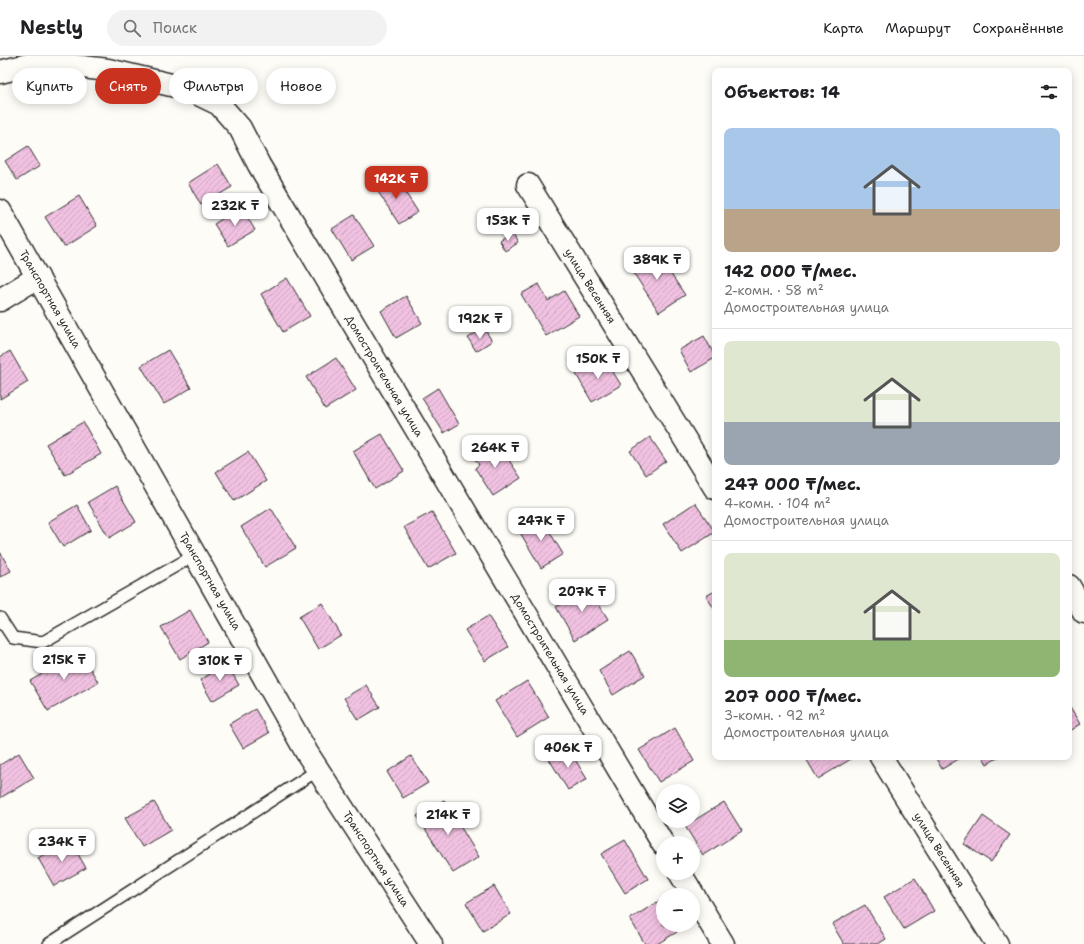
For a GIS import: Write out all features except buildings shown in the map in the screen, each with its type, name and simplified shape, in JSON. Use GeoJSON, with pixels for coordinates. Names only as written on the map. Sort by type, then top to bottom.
{"type":"FeatureCollection","features":[{"type":"Feature","properties":{"kind":"street","name":"Домостроительная улица"},"geometry":{"type":"LineString","coordinates":[[0,72],[40,62],[108,70],[188,89],[219,104],[240,128],[263,172],[658,836]]}},
{"type":"Feature","properties":{"kind":"street","name":"улица Весенняя"},"geometry":{"type":"LineString","coordinates":[[528,185],[712,483]]}},
{"type":"Feature","properties":{"kind":"street","name":"Транспортная улица"},"geometry":{"type":"LineString","coordinates":[[0,211],[303,746],[431,944]]}},
{"type":"Feature","properties":{"kind":"street"},"geometry":{"type":"LineString","coordinates":[[0,300],[38,277]]}},
{"type":"Feature","properties":{"kind":"street"},"geometry":{"type":"LineString","coordinates":[[1072,591],[1084,612]]}},
{"type":"Feature","properties":{"kind":"street","name":"улица Весенняя"},"geometry":{"type":"LineString","coordinates":[[883,760],[997,944]]}},
{"type":"Feature","properties":{"kind":"street"},"geometry":{"type":"LineString","coordinates":[[684,880],[723,944]]}},
{"type":"Feature","properties":{"kind":"lane"},"geometry":{"type":"LineString","coordinates":[[0,618],[13,638],[43,642],[195,555]]}},
{"type":"Feature","properties":{"kind":"lane"},"geometry":{"type":"LineString","coordinates":[[49,944],[318,770]]}}]}
